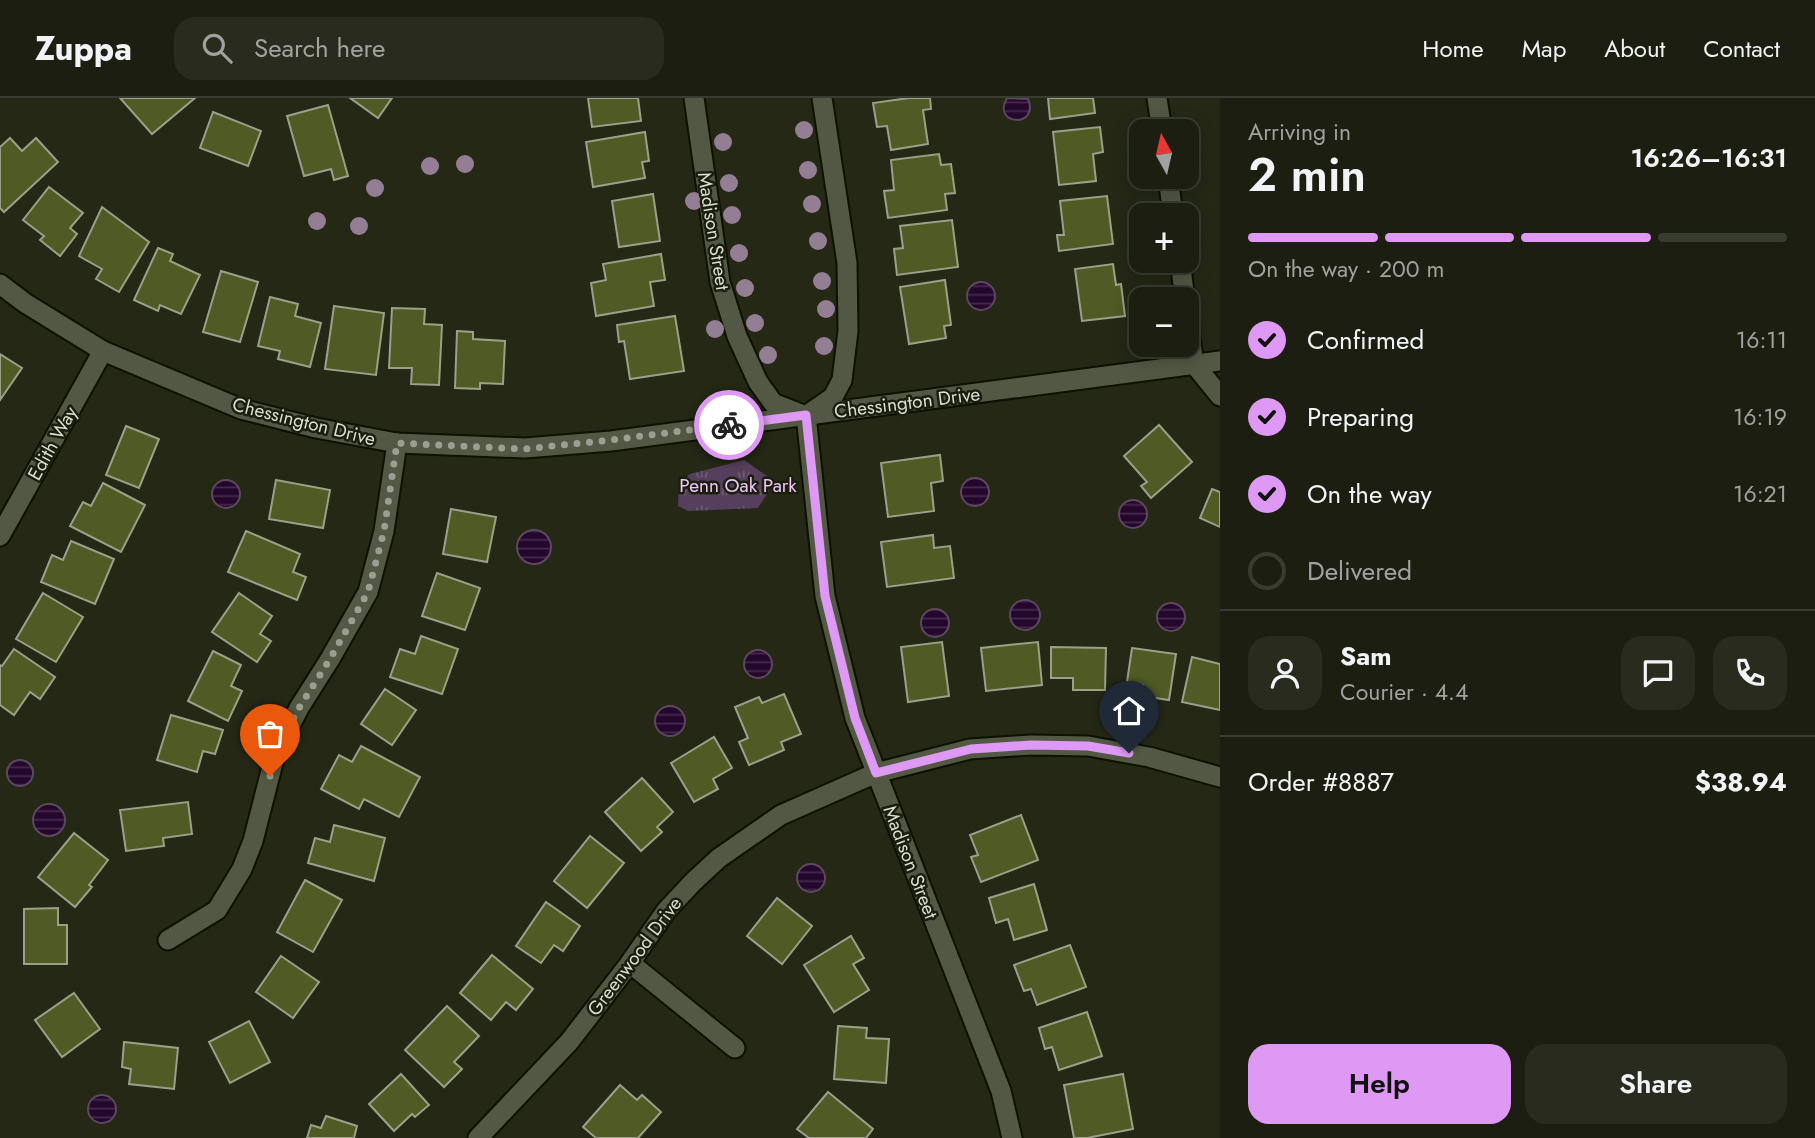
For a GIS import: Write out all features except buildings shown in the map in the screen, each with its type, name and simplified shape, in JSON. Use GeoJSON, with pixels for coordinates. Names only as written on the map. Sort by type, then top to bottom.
{"type":"FeatureCollection","features":[{"type":"Feature","properties":{"kind":"street","name":"Madison Street"},"geometry":{"type":"LineString","coordinates":[[694,98],[720,282],[737,336],[758,382],[773,404],[806,415],[825,596],[855,718],[1001,1091],[1012,1138]]}},
{"type":"Feature","properties":{"kind":"street"},"geometry":{"type":"LineString","coordinates":[[806,415],[833,397],[842,380],[848,331],[847,263],[822,98]]}},
{"type":"Feature","properties":{"kind":"street"},"geometry":{"type":"LineString","coordinates":[[1157,98],[1160,119]]}},
{"type":"Feature","properties":{"kind":"street","name":"Chessington Drive"},"geometry":{"type":"LineString","coordinates":[[0,284],[24,303],[103,351],[241,409],[316,428],[397,443],[524,449],[1220,361]]}},
{"type":"Feature","properties":{"kind":"street","name":"Edith Way"},"geometry":{"type":"LineString","coordinates":[[0,536],[103,351]]}},
{"type":"Feature","properties":{"kind":"street"},"geometry":{"type":"LineString","coordinates":[[1193,357],[1194,364],[1220,396]]}},
{"type":"Feature","properties":{"kind":"street"},"geometry":{"type":"LineString","coordinates":[[168,940],[216,911],[242,869],[253,841],[275,755],[299,708],[368,592],[384,531],[397,443]]}},
{"type":"Feature","properties":{"kind":"street","name":"Greenwood Drive"},"geometry":{"type":"LineString","coordinates":[[478,1138],[569,1042],[666,911],[693,882],[719,858],[781,815],[876,773],[971,749],[1031,745],[1088,746],[1149,757],[1220,777]]}},
{"type":"Feature","properties":{"kind":"street"},"geometry":{"type":"LineString","coordinates":[[630,963],[735,1048]]}},
{"type":"Feature","properties":{"kind":"green space","name":"Penn Oak Park"},"geometry":{"type":"Polygon","coordinates":[[[744,460],[767,476],[769,491],[758,508],[688,511],[678,506],[679,484],[690,474],[744,460]]]}},
{"type":"Feature","properties":{"kind":"shaded area"},"geometry":{"type":"Polygon","coordinates":[[[1007,98],[1028,99],[1028,115],[1016,120],[1005,114],[1007,98]]]}},
{"type":"Feature","properties":{"kind":"shaded area"},"geometry":{"type":"Polygon","coordinates":[[[981,282],[991,286],[995,296],[991,306],[981,310],[971,306],[967,296],[971,286],[981,282]]]}},
{"type":"Feature","properties":{"kind":"shaded area"},"geometry":{"type":"Polygon","coordinates":[[[975,478],[985,482],[989,492],[985,502],[975,506],[965,502],[961,492],[965,482],[975,478]]]}},
{"type":"Feature","properties":{"kind":"shaded area"},"geometry":{"type":"Polygon","coordinates":[[[226,480],[236,484],[240,494],[236,504],[226,508],[216,504],[212,494],[216,484],[226,480]]]}},
{"type":"Feature","properties":{"kind":"shaded area"},"geometry":{"type":"Polygon","coordinates":[[[1133,500],[1143,504],[1147,514],[1143,524],[1133,528],[1123,524],[1119,514],[1123,504],[1133,500]]]}},
{"type":"Feature","properties":{"kind":"shaded area"},"geometry":{"type":"Polygon","coordinates":[[[534,530],[546,535],[551,547],[546,559],[534,564],[522,559],[517,547],[522,535],[534,530]]]}},
{"type":"Feature","properties":{"kind":"shaded area"},"geometry":{"type":"Polygon","coordinates":[[[1025,600],[1036,604],[1040,615],[1036,626],[1025,630],[1014,626],[1010,615],[1014,604],[1025,600]]]}},
{"type":"Feature","properties":{"kind":"shaded area"},"geometry":{"type":"Polygon","coordinates":[[[1171,603],[1181,607],[1185,617],[1181,627],[1171,631],[1161,627],[1157,617],[1161,607],[1171,603]]]}},
{"type":"Feature","properties":{"kind":"shaded area"},"geometry":{"type":"Polygon","coordinates":[[[935,609],[945,613],[949,623],[945,633],[935,637],[925,633],[921,623],[925,613],[935,609]]]}},
{"type":"Feature","properties":{"kind":"shaded area"},"geometry":{"type":"Polygon","coordinates":[[[758,650],[768,654],[772,664],[768,674],[758,678],[748,674],[744,664],[748,654],[758,650]]]}},
{"type":"Feature","properties":{"kind":"shaded area"},"geometry":{"type":"Polygon","coordinates":[[[670,706],[676,707],[684,715],[684,727],[676,735],[670,736],[664,735],[656,727],[655,721],[656,715],[664,707],[670,706]]]}},
{"type":"Feature","properties":{"kind":"shaded area"},"geometry":{"type":"Polygon","coordinates":[[[20,760],[29,764],[33,773],[29,782],[20,786],[11,782],[7,773],[11,764],[20,760]]]}},
{"type":"Feature","properties":{"kind":"shaded area"},"geometry":{"type":"Polygon","coordinates":[[[49,804],[60,809],[65,820],[60,831],[49,836],[38,831],[33,820],[38,809],[49,804]]]}},
{"type":"Feature","properties":{"kind":"shaded area"},"geometry":{"type":"Polygon","coordinates":[[[811,864],[821,868],[825,878],[821,888],[811,892],[801,888],[797,878],[801,868],[811,864]]]}},
{"type":"Feature","properties":{"kind":"shaded area"},"geometry":{"type":"Polygon","coordinates":[[[102,1095],[112,1099],[116,1109],[112,1119],[102,1123],[92,1119],[88,1109],[92,1099],[102,1095]]]}},
{"type":"Feature","properties":{"kind":"way so far"},"geometry":{"type":"LineString","coordinates":[[270,776],[275,755],[299,708],[368,592],[384,531],[397,443],[524,449],[729,425]]}},
{"type":"Feature","properties":{"kind":"route"},"geometry":{"type":"LineString","coordinates":[[729,425],[806,415],[825,596],[855,718],[876,773],[971,749],[1031,745],[1088,746],[1129,753]]}}]}
